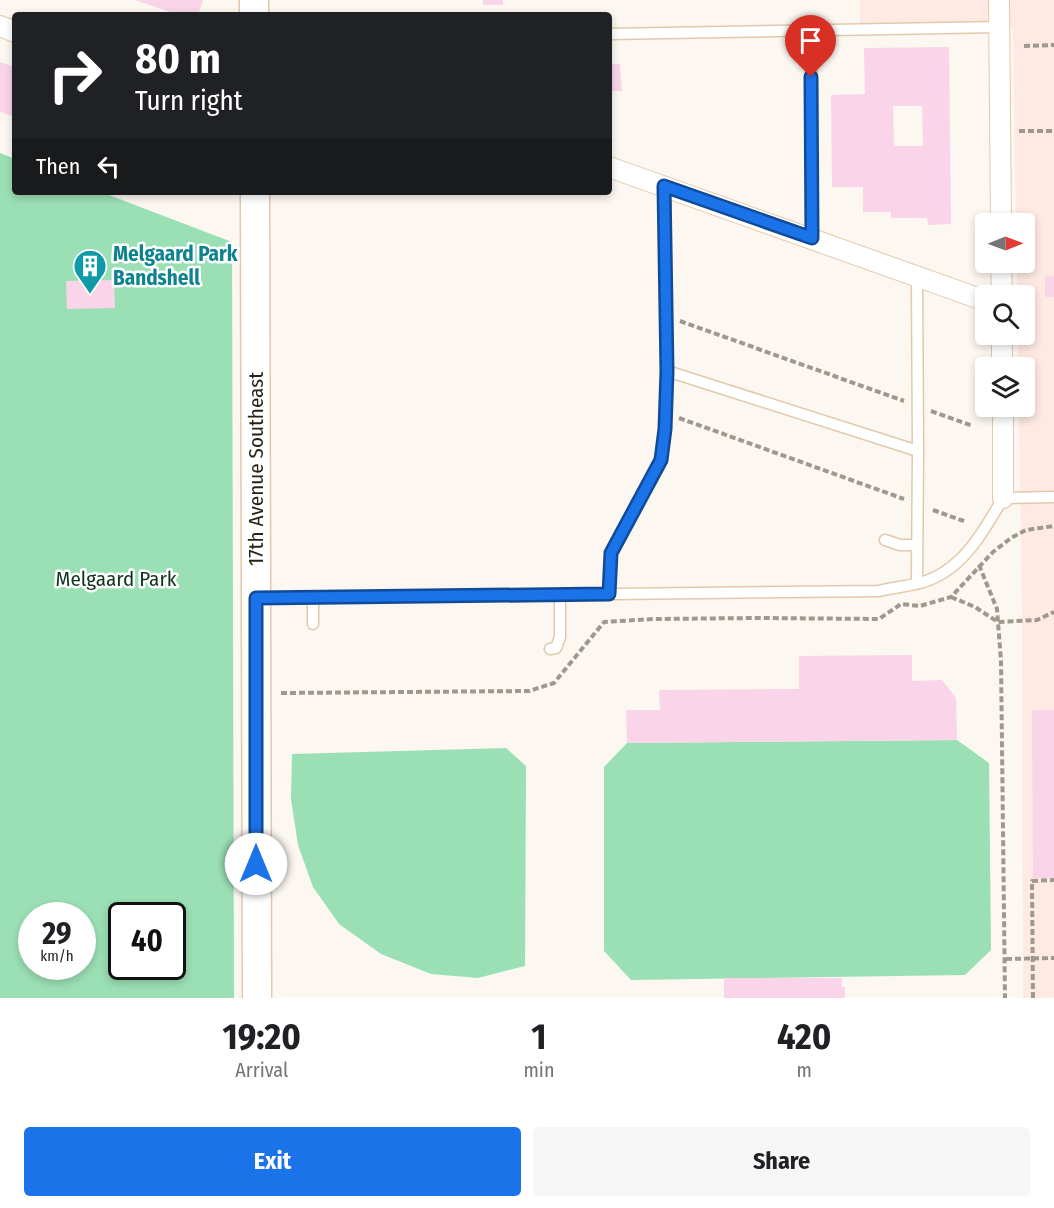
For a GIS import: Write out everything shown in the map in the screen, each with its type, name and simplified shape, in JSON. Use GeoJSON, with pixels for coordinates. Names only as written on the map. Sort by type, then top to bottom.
{"type":"FeatureCollection","features":[{"type":"Feature","properties":{"kind":"street"},"geometry":{"type":"LineString","coordinates":[[999,0],[1001,213]]}},
{"type":"Feature","properties":{"kind":"street"},"geometry":{"type":"LineString","coordinates":[[612,168],[975,297]]}},
{"type":"Feature","properties":{"kind":"street","name":"17th Avenue Southeast"},"geometry":{"type":"LineString","coordinates":[[255,195],[257,998]]}},
{"type":"Feature","properties":{"kind":"street"},"geometry":{"type":"LineString","coordinates":[[1002,417],[1003,498]]}},
{"type":"Feature","properties":{"kind":"lane"},"geometry":{"type":"LineString","coordinates":[[612,34],[999,27]]}},
{"type":"Feature","properties":{"kind":"lane"},"geometry":{"type":"LineString","coordinates":[[811,30],[812,238]]}},
{"type":"Feature","properties":{"kind":"lane"},"geometry":{"type":"LineString","coordinates":[[609,594],[611,553],[661,460],[666,413],[667,371],[664,186]]}},
{"type":"Feature","properties":{"kind":"lane"},"geometry":{"type":"LineString","coordinates":[[917,276],[917,583]]}},
{"type":"Feature","properties":{"kind":"lane"},"geometry":{"type":"LineString","coordinates":[[667,371],[918,451]]}},
{"type":"Feature","properties":{"kind":"lane"},"geometry":{"type":"LineString","coordinates":[[661,460],[673,465]]}},
{"type":"Feature","properties":{"kind":"lane"},"geometry":{"type":"LineString","coordinates":[[256,598],[879,591],[930,580],[958,562],[986,528],[1003,498],[1054,497]]}},
{"type":"Feature","properties":{"kind":"lane"},"geometry":{"type":"LineString","coordinates":[[885,540],[900,545],[917,545]]}},
{"type":"Feature","properties":{"kind":"lane"},"geometry":{"type":"LineString","coordinates":[[550,649],[556,648],[560,637],[560,594]]}},
{"type":"Feature","properties":{"kind":"lane"},"geometry":{"type":"LineString","coordinates":[[313,597],[313,624]]}},
{"type":"Feature","properties":{"kind":"path"},"geometry":{"type":"LineString","coordinates":[[1024,46],[1054,45]]}},
{"type":"Feature","properties":{"kind":"path"},"geometry":{"type":"LineString","coordinates":[[1000,132],[1054,131]]}},
{"type":"Feature","properties":{"kind":"path"},"geometry":{"type":"LineString","coordinates":[[666,316],[973,426]]}},
{"type":"Feature","properties":{"kind":"path"},"geometry":{"type":"LineString","coordinates":[[666,413],[964,521]]}},
{"type":"Feature","properties":{"kind":"path"},"geometry":{"type":"LineString","coordinates":[[280,693],[529,691],[555,683],[604,622],[653,619],[879,619],[901,604],[920,606],[951,597],[1002,545],[1026,530],[1054,526]]}},
{"type":"Feature","properties":{"kind":"path"},"geometry":{"type":"LineString","coordinates":[[977,560],[997,609],[1001,661],[1005,998]]}},
{"type":"Feature","properties":{"kind":"path"},"geometry":{"type":"LineString","coordinates":[[951,597],[975,607],[998,622],[1037,620],[1054,612]]}},
{"type":"Feature","properties":{"kind":"path"},"geometry":{"type":"LineString","coordinates":[[1033,998],[1032,881],[1054,880]]}},
{"type":"Feature","properties":{"kind":"path"},"geometry":{"type":"LineString","coordinates":[[1006,959],[1054,958]]}},
{"type":"Feature","properties":{"kind":"shaded area"},"geometry":{"type":"Polygon","coordinates":[[[860,0],[1054,0],[1054,998],[1023,998],[1019,417],[1035,417],[1035,357],[1018,357],[1018,345],[1035,345],[1035,285],[1017,285],[1017,273],[1035,273],[1035,213],[1016,213],[1013,28],[860,30],[860,0]]]}},
{"type":"Feature","properties":{"kind":"green space","name":"Melgaard Park"},"geometry":{"type":"Polygon","coordinates":[[[0,153],[12,158],[12,195],[109,195],[232,242],[234,998],[0,998],[0,153]]]}},
{"type":"Feature","properties":{"kind":"green space"},"geometry":{"type":"Polygon","coordinates":[[[957,740],[989,763],[991,950],[965,975],[631,980],[604,951],[604,767],[627,743],[957,740]]]}},
{"type":"Feature","properties":{"kind":"green space"},"geometry":{"type":"Polygon","coordinates":[[[506,748],[526,766],[525,966],[478,978],[431,974],[381,954],[339,924],[313,887],[298,845],[291,799],[292,754],[506,748]]]}},
{"type":"Feature","properties":{"kind":"building"},"geometry":{"type":"Polygon","coordinates":[[[135,0],[203,0],[199,12],[170,12],[135,0]]]}},
{"type":"Feature","properties":{"kind":"building"},"geometry":{"type":"Polygon","coordinates":[[[483,0],[503,0],[503,5],[483,5],[483,0]]]}},
{"type":"Feature","properties":{"kind":"building"},"geometry":{"type":"Polygon","coordinates":[[[949,47],[951,224],[928,225],[927,218],[891,218],[891,212],[863,212],[863,187],[832,187],[831,95],[865,94],[864,48],[949,47]],[[893,106],[894,146],[923,146],[922,106],[893,106]]]}},
{"type":"Feature","properties":{"kind":"building"},"geometry":{"type":"Polygon","coordinates":[[[0,62],[12,66],[12,116],[0,112],[0,62]]]}},
{"type":"Feature","properties":{"kind":"building"},"geometry":{"type":"Polygon","coordinates":[[[612,64],[620,64],[622,91],[612,91],[612,64]]]}},
{"type":"Feature","properties":{"kind":"building"},"geometry":{"type":"Polygon","coordinates":[[[1054,276],[1054,297],[1045,297],[1045,277],[1054,276]]]}},
{"type":"Feature","properties":{"kind":"building","name":"Melgaard Park Bandshell"},"geometry":{"type":"Polygon","coordinates":[[[114,280],[115,308],[67,309],[66,281],[114,280]]]}},
{"type":"Feature","properties":{"kind":"building"},"geometry":{"type":"Polygon","coordinates":[[[912,655],[912,681],[942,680],[956,698],[957,740],[627,743],[626,710],[660,710],[659,690],[799,689],[799,656],[912,655]]]}},
{"type":"Feature","properties":{"kind":"building"},"geometry":{"type":"Polygon","coordinates":[[[1032,710],[1054,710],[1054,878],[1033,878],[1032,710]]]}},
{"type":"Feature","properties":{"kind":"building"},"geometry":{"type":"Polygon","coordinates":[[[724,978],[842,978],[845,998],[724,998],[724,978]]]}},
{"type":"Feature","properties":{"kind":"place","name":"Melgaard Park Bandshell"},"geometry":{"type":"Point","coordinates":[90,295]}},
{"type":"Feature","properties":{"kind":"route"},"geometry":{"type":"LineString","coordinates":[[256,864],[256,598],[609,594],[611,553],[661,460],[665,429],[667,371],[664,186],[812,238],[811,77]]}}]}
